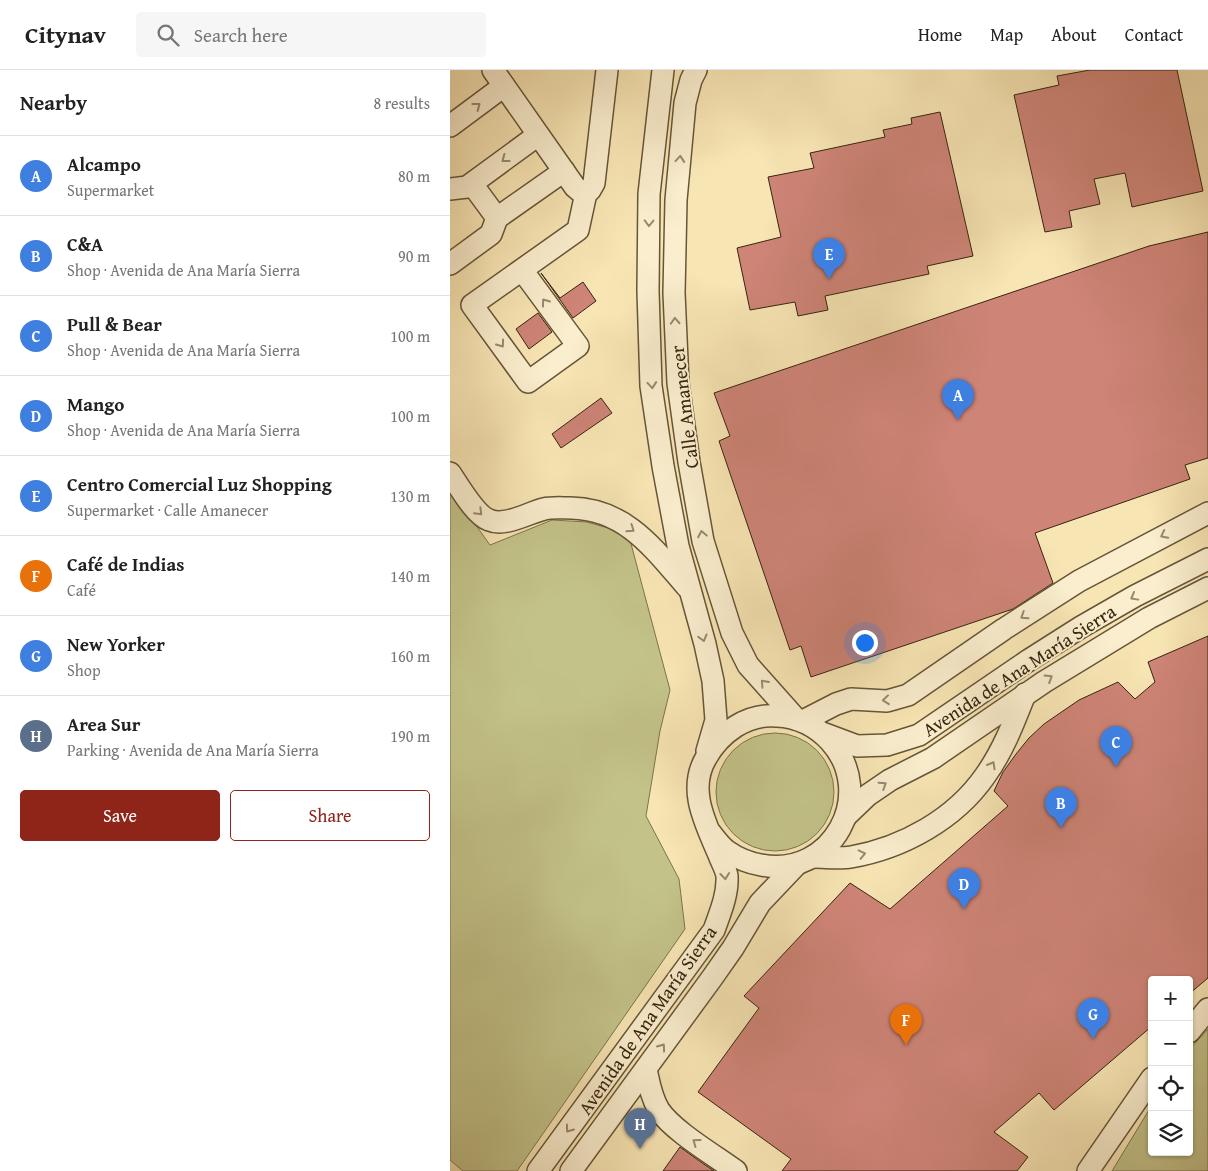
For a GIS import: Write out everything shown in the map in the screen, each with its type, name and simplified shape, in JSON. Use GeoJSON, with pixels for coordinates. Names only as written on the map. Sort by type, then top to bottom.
{"type":"FeatureCollection","features":[{"type":"Feature","properties":{"kind":"street"},"geometry":{"type":"LineString","coordinates":[[522,270],[578,346],[528,382],[472,305],[578,230],[586,193],[594,184],[607,70]]}},
{"type":"Feature","properties":{"kind":"street","name":"Calle Amanecer"},"geometry":{"type":"LineString","coordinates":[[663,70],[649,194],[648,291],[651,386],[664,475],[678,546],[713,681],[716,720],[705,759]]}},
{"type":"Feature","properties":{"kind":"street","name":"Calle Amanecer"},"geometry":{"type":"LineString","coordinates":[[696,70],[691,80],[685,103],[676,200],[674,293],[678,383],[689,462],[703,541],[732,634],[748,665],[800,720]]}},
{"type":"Feature","properties":{"kind":"street"},"geometry":{"type":"LineString","coordinates":[[450,126],[498,78],[575,187],[581,192],[586,193]]}},
{"type":"Feature","properties":{"kind":"street"},"geometry":{"type":"LineString","coordinates":[[450,189],[467,187],[472,184],[538,135]]}},
{"type":"Feature","properties":{"kind":"street"},"geometry":{"type":"LineString","coordinates":[[450,264],[491,234],[497,218],[564,171]]}},
{"type":"Feature","properties":{"kind":"street"},"geometry":{"type":"LineString","coordinates":[[472,184],[497,218]]}},
{"type":"Feature","properties":{"kind":"street"},"geometry":{"type":"LineString","coordinates":[[450,473],[478,513],[488,520],[502,522],[546,508],[585,509],[610,516],[633,529],[650,545],[690,591]]}},
{"type":"Feature","properties":{"kind":"street"},"geometry":{"type":"LineString","coordinates":[[800,720],[851,699],[887,701],[908,695],[1004,629],[1079,581],[1208,513]]}},
{"type":"Feature","properties":{"kind":"street","name":"Avenida de Ana María Sierra"},"geometry":{"type":"LineString","coordinates":[[538,1171],[714,930],[725,901],[727,874],[701,814],[698,796],[699,777],[705,759],[717,741],[733,727],[753,718],[775,715],[800,720],[822,733],[857,746],[887,745],[919,735],[1080,627],[1208,558]]}},
{"type":"Feature","properties":{"kind":"street","name":"Avenida de Ana María Sierra"},"geometry":{"type":"LineString","coordinates":[[846,816],[868,795],[890,780],[933,758],[1025,694],[1096,649],[1149,618],[1208,588]]}},
{"type":"Feature","properties":{"kind":"street"},"geometry":{"type":"LineString","coordinates":[[805,861],[850,857],[875,851],[924,832],[954,810],[986,776],[1003,746],[1025,694]]}},
{"type":"Feature","properties":{"kind":"street","name":"Avenida de Ana María Sierra"},"geometry":{"type":"LineString","coordinates":[[571,1171],[712,978],[733,948],[760,903],[805,861],[828,846],[839,832],[846,816],[850,793],[847,770],[838,750],[822,733]]}},
{"type":"Feature","properties":{"kind":"street","name":"Avenida de Ana María Sierra"},"geometry":{"type":"LineString","coordinates":[[709,831],[726,850],[748,863],[772,868],[805,861]]}},
{"type":"Feature","properties":{"kind":"street"},"geometry":{"type":"LineString","coordinates":[[1193,1027],[1208,1009]]}},
{"type":"Feature","properties":{"kind":"street"},"geometry":{"type":"LineString","coordinates":[[646,1068],[651,1092],[658,1109],[670,1123],[736,1171]]}},
{"type":"Feature","properties":{"kind":"street"},"geometry":{"type":"LineString","coordinates":[[1088,1171],[1148,1084]]}},
{"type":"Feature","properties":{"kind":"green space"},"geometry":{"type":"Polygon","coordinates":[[[450,489],[490,545],[552,520],[587,522],[608,528],[630,540],[670,690],[660,731],[646,816],[679,879],[685,929],[517,1171],[463,1171],[450,1160],[450,489]]]}},
{"type":"Feature","properties":{"kind":"green space"},"geometry":{"type":"Polygon","coordinates":[[[775,733],[798,737],[817,750],[830,769],[834,792],[830,815],[817,834],[798,847],[775,851],[752,847],[733,834],[720,815],[716,792],[720,769],[733,750],[752,737],[775,733]]]}},
{"type":"Feature","properties":{"kind":"green space"},"geometry":{"type":"Polygon","coordinates":[[[1208,1029],[1208,1171],[1112,1171],[1148,1112],[1148,1156],[1193,1156],[1193,1046],[1208,1029]]]}},
{"type":"Feature","properties":{"kind":"building"},"geometry":{"type":"Polygon","coordinates":[[[1090,70],[1177,70],[1203,191],[1132,207],[1125,173],[1094,179],[1100,204],[1069,211],[1072,227],[1045,232],[1014,95],[1059,85],[1057,76],[1090,70]]]}},
{"type":"Feature","properties":{"kind":"building"},"geometry":{"type":"Polygon","coordinates":[[[940,112],[973,256],[927,266],[929,274],[825,296],[828,310],[798,316],[795,302],[750,310],[737,248],[781,237],[768,177],[814,168],[810,153],[885,137],[883,130],[912,124],[911,118],[940,112]]]}},
{"type":"Feature","properties":{"kind":"building"},"geometry":{"type":"Polygon","coordinates":[[[1208,232],[1208,458],[1185,465],[1190,479],[1035,533],[1053,583],[1013,609],[811,677],[801,646],[790,650],[719,441],[730,436],[714,393],[1149,246],[1208,232]]]}},
{"type":"Feature","properties":{"kind":"building"},"geometry":{"type":"Polygon","coordinates":[[[541,273],[560,298],[583,282],[596,301],[573,318],[541,273]]]}},
{"type":"Feature","properties":{"kind":"building"},"geometry":{"type":"Polygon","coordinates":[[[538,313],[552,332],[529,349],[516,329],[538,313]]]}},
{"type":"Feature","properties":{"kind":"building"},"geometry":{"type":"Polygon","coordinates":[[[601,398],[612,413],[561,448],[552,434],[601,398]]]}},
{"type":"Feature","properties":{"kind":"building"},"geometry":{"type":"Polygon","coordinates":[[[1208,636],[1208,978],[1193,991],[1193,976],[1148,976],[1148,1029],[1054,1110],[1039,1093],[994,1132],[1028,1157],[1017,1171],[782,1171],[791,1159],[698,1092],[759,1008],[744,996],[850,883],[890,909],[1008,806],[994,791],[1003,772],[1029,738],[1044,724],[1079,700],[1118,682],[1135,699],[1155,682],[1148,662],[1208,636]]]}},
{"type":"Feature","properties":{"kind":"building"},"geometry":{"type":"Polygon","coordinates":[[[680,1147],[698,1160],[714,1171],[663,1171],[680,1147]]]}},
{"type":"Feature","properties":{"kind":"place","name":"Centro Comercial Luz Shopping"},"geometry":{"type":"Point","coordinates":[829,279]}},
{"type":"Feature","properties":{"kind":"place","name":"Alcampo"},"geometry":{"type":"Point","coordinates":[958,420]}},
{"type":"Feature","properties":{"kind":"place","name":"Pull & Bear"},"geometry":{"type":"Point","coordinates":[1116,767]}},
{"type":"Feature","properties":{"kind":"place","name":"C&A"},"geometry":{"type":"Point","coordinates":[1061,828]}},
{"type":"Feature","properties":{"kind":"place","name":"Mango"},"geometry":{"type":"Point","coordinates":[964,909]}},
{"type":"Feature","properties":{"kind":"place","name":"New Yorker"},"geometry":{"type":"Point","coordinates":[1093,1039]}},
{"type":"Feature","properties":{"kind":"place","name":"Café de Indias"},"geometry":{"type":"Point","coordinates":[906,1045]}},
{"type":"Feature","properties":{"kind":"place","name":"Area Sur"},"geometry":{"type":"Point","coordinates":[640,1149]}}]}
